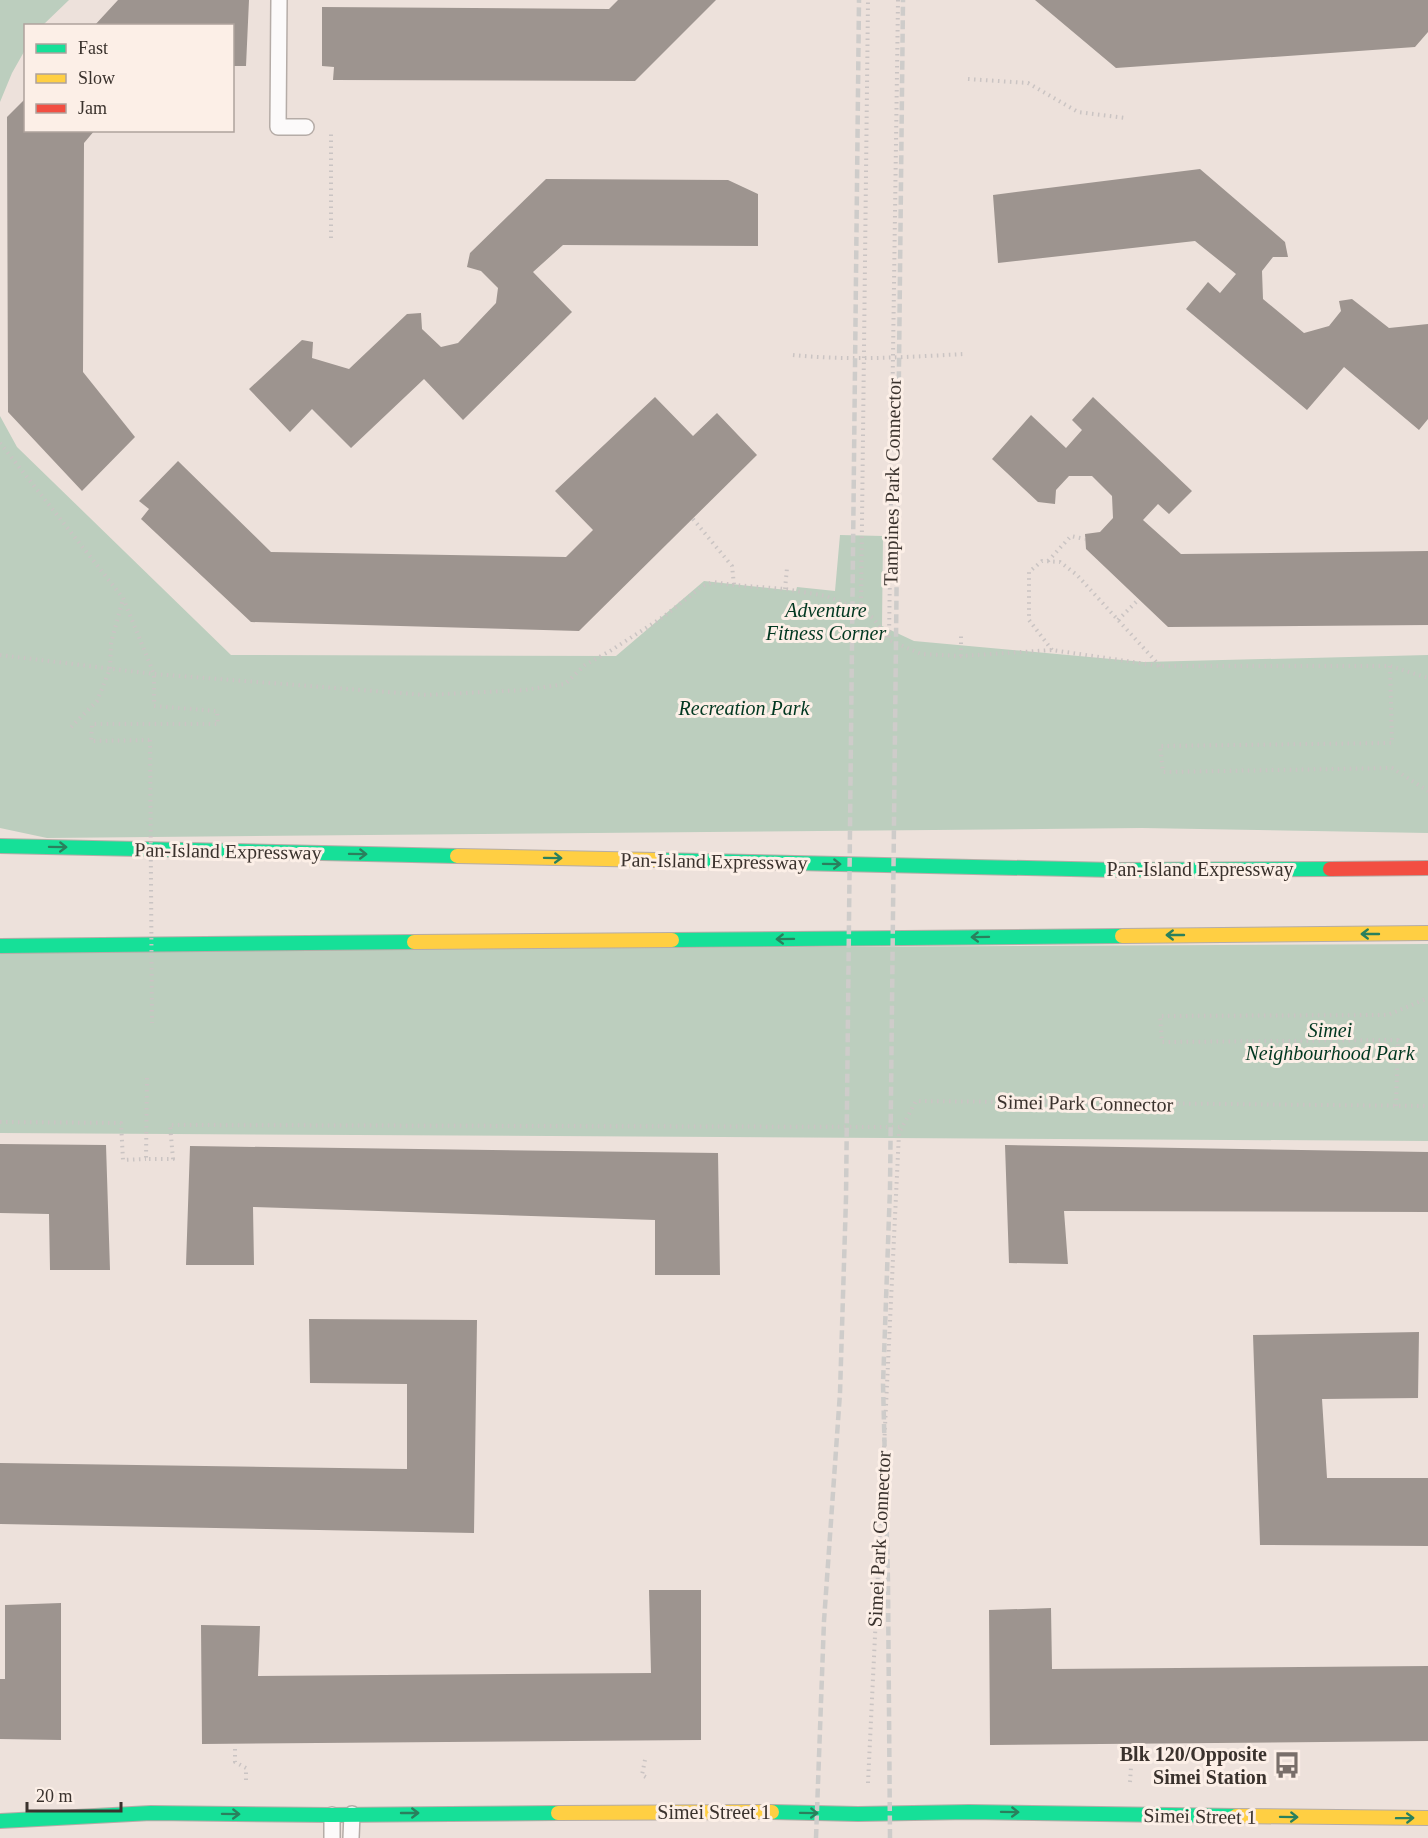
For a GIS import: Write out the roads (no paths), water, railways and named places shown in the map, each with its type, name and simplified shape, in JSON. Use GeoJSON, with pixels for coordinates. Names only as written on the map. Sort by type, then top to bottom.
{"type":"FeatureCollection","features":[{"type":"Feature","properties":{"kind":"main road","name":"Pan-Island Expressway"},"geometry":{"type":"LineString","coordinates":[[0,846],[1102,870],[1428,868]]}},
{"type":"Feature","properties":{"kind":"main road"},"geometry":{"type":"LineString","coordinates":[[0,946],[1428,933]]}},
{"type":"Feature","properties":{"kind":"main road","name":"Simei Street 1"},"geometry":{"type":"LineString","coordinates":[[0,1821],[151,1813],[332,1815],[969,1812],[1382,1824],[1428,1818]]}},
{"type":"Feature","properties":{"kind":"lane"},"geometry":{"type":"LineString","coordinates":[[279,0],[278,127],[306,127]]}},
{"type":"Feature","properties":{"kind":"lane"},"geometry":{"type":"LineString","coordinates":[[351,1838],[352,1814]]}},
{"type":"Feature","properties":{"kind":"lane"},"geometry":{"type":"LineString","coordinates":[[332,1815],[332,1838]]}},
{"type":"Feature","properties":{"kind":"railway"},"geometry":{"type":"LineString","coordinates":[[816,1838],[824,1621],[840,1393],[846,1198],[859,0]]}},
{"type":"Feature","properties":{"kind":"railway"},"geometry":{"type":"LineString","coordinates":[[890,1838],[888,1581],[883,1384],[890,1188],[903,0]]}},
{"type":"Feature","properties":{"kind":"place","name":"Blk 120/Opposite Simei Station"},"geometry":{"type":"Point","coordinates":[1287,1765]}},
{"type":"Feature","properties":{"kind":"park label","name":"Adventure Fitness Corner"},"geometry":{"type":"Point","coordinates":[826,622]}},
{"type":"Feature","properties":{"kind":"park label","name":"Recreation Park"},"geometry":{"type":"Point","coordinates":[744,708]}},
{"type":"Feature","properties":{"kind":"park label","name":"Simei Neighbourhood Park"},"geometry":{"type":"Point","coordinates":[1330,1042]}}]}
